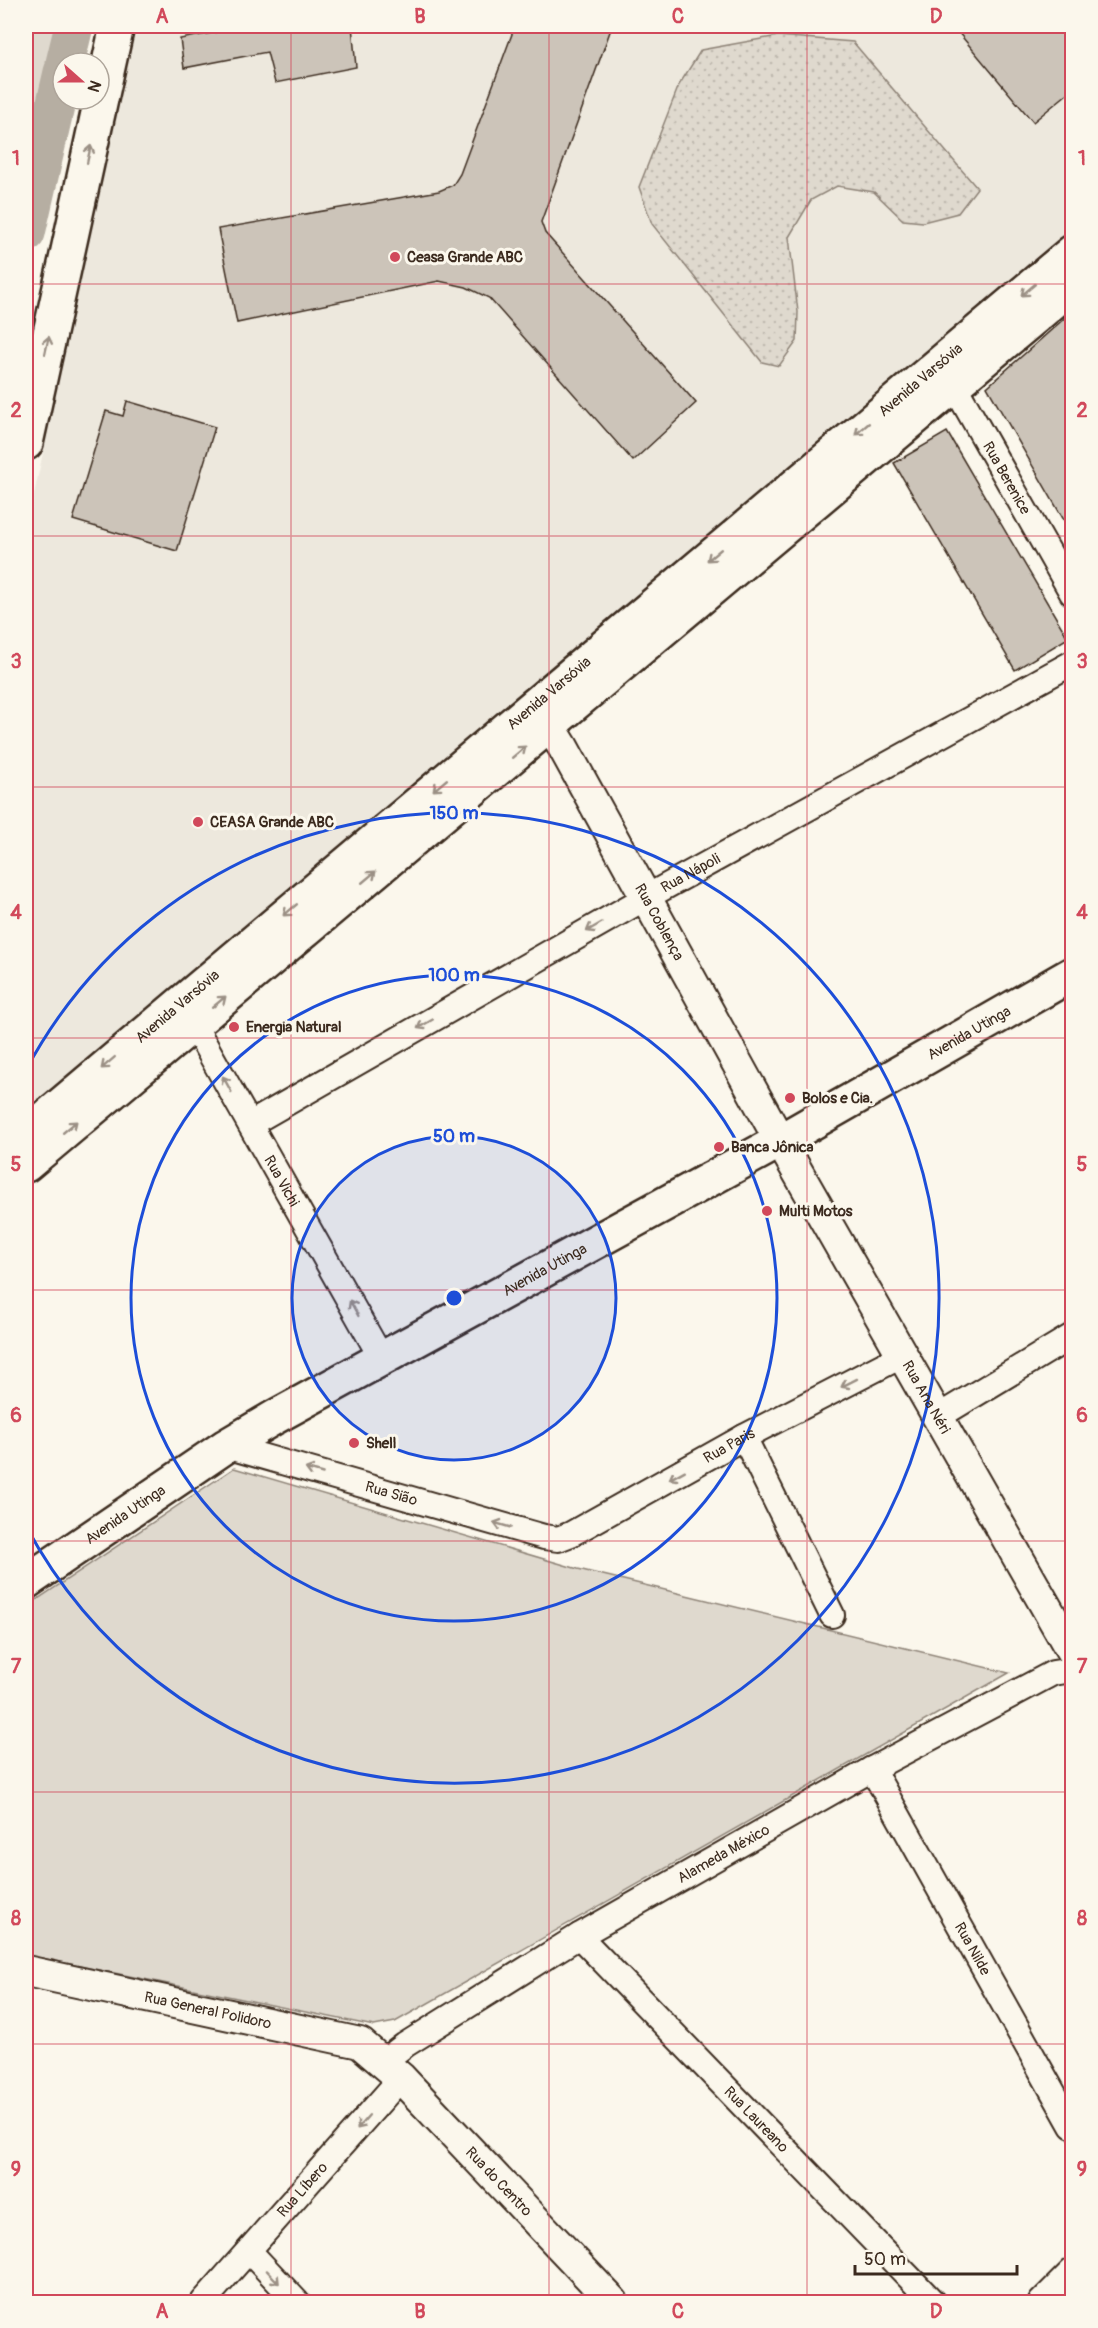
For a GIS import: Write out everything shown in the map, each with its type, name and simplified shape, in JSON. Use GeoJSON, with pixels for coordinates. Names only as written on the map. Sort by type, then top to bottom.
{"type":"FeatureCollection","features":[{"type":"Feature","properties":{"kind":"main road"},"geometry":{"type":"LineString","coordinates":[[26,443],[117,26]]}},
{"type":"Feature","properties":{"kind":"main road","name":"Avenida Varsóvia"},"geometry":{"type":"LineString","coordinates":[[26,1134],[187,1012],[542,717],[948,374],[1072,252]]}},
{"type":"Feature","properties":{"kind":"main road","name":"Avenida Varsóvia"},"geometry":{"type":"LineString","coordinates":[[948,374],[1072,286]]}},
{"type":"Feature","properties":{"kind":"main road","name":"Avenida Utinga"},"geometry":{"type":"LineString","coordinates":[[26,1582],[226,1446],[780,1141],[1072,974]]}},
{"type":"Feature","properties":{"kind":"main road","name":"Avenida Varsóvia"},"geometry":{"type":"LineString","coordinates":[[26,1165],[187,1012]]}},
{"type":"Feature","properties":{"kind":"street","name":"Rua Berenice"},"geometry":{"type":"LineString","coordinates":[[948,374],[1072,593]]}},
{"type":"Feature","properties":{"kind":"street","name":"Rua Nápoli"},"geometry":{"type":"LineString","coordinates":[[250,1124],[645,898],[1072,663]]}},
{"type":"Feature","properties":{"kind":"street","name":"Rua Coblença"},"geometry":{"type":"LineString","coordinates":[[542,717],[780,1141]]}},
{"type":"Feature","properties":{"kind":"street","name":"Rua Vichi"},"geometry":{"type":"LineString","coordinates":[[187,1012],[382,1359]]}},
{"type":"Feature","properties":{"kind":"street","name":"Rua Ana Néri"},"geometry":{"type":"LineString","coordinates":[[780,1141],[936,1418],[1072,1652]]}},
{"type":"Feature","properties":{"kind":"street"},"geometry":{"type":"LineString","coordinates":[[936,1418],[1072,1336]]}},
{"type":"Feature","properties":{"kind":"street","name":"Rua Paris"},"geometry":{"type":"LineString","coordinates":[[558,1539],[571,1534],[744,1437],[901,1356]]}},
{"type":"Feature","properties":{"kind":"street"},"geometry":{"type":"LineString","coordinates":[[744,1437],[832,1615]]}},
{"type":"Feature","properties":{"kind":"street","name":"Rua Sião"},"geometry":{"type":"LineString","coordinates":[[226,1446],[544,1537],[558,1539]]}},
{"type":"Feature","properties":{"kind":"street","name":"Alameda México"},"geometry":{"type":"LineString","coordinates":[[393,2069],[405,2044],[579,1936],[872,1769],[1053,1673],[1072,1670]]}},
{"type":"Feature","properties":{"kind":"street","name":"Rua Nilde"},"geometry":{"type":"LineString","coordinates":[[872,1769],[1072,2126]]}},
{"type":"Feature","properties":{"kind":"street","name":"Rua Laureano"},"geometry":{"type":"LineString","coordinates":[[579,1936],[933,2302]]}},
{"type":"Feature","properties":{"kind":"street","name":"Rua General Polidoro"},"geometry":{"type":"LineString","coordinates":[[26,1971],[360,2043],[393,2069]]}},
{"type":"Feature","properties":{"kind":"street","name":"Rua Líbero"},"geometry":{"type":"LineString","coordinates":[[203,2302],[249,2251],[393,2069]]}},
{"type":"Feature","properties":{"kind":"street","name":"Rua do Centro"},"geometry":{"type":"LineString","coordinates":[[393,2069],[613,2302]]}},
{"type":"Feature","properties":{"kind":"street"},"geometry":{"type":"LineString","coordinates":[[249,2251],[297,2302]]}},
{"type":"Feature","properties":{"kind":"street"},"geometry":{"type":"LineString","coordinates":[[1041,2302],[1072,2271]]}},
{"type":"Feature","properties":{"kind":"shaded area"},"geometry":{"type":"Polygon","coordinates":[[[26,26],[61,26],[55,51],[51,51],[51,71],[26,182],[26,26]]]}},
{"type":"Feature","properties":{"kind":"shaded area","name":"CEASA Grande ABC"},"geometry":{"type":"Polygon","coordinates":[[[136,26],[1072,26],[1072,228],[26,1113],[26,531],[136,26]]]}},
{"type":"Feature","properties":{"kind":"shaded area"},"geometry":{"type":"Polygon","coordinates":[[[778,36],[853,42],[977,188],[958,213],[923,222],[903,220],[874,192],[837,186],[811,200],[789,237],[798,312],[797,341],[779,366],[762,362],[652,224],[639,187],[679,85],[701,50],[778,36]]]}},
{"type":"Feature","properties":{"kind":"shaded area"},"geometry":{"type":"Polygon","coordinates":[[[234,1468],[578,1569],[1009,1673],[395,2022],[374,2026],[26,1955],[26,1607],[234,1468]]]}},
{"type":"Feature","properties":{"kind":"building"},"geometry":{"type":"Polygon","coordinates":[[[250,26],[352,26],[356,67],[275,83],[267,52],[184,68],[180,39],[250,26]]]}},
{"type":"Feature","properties":{"kind":"building","name":"Ceasa Grande ABC"},"geometry":{"type":"Polygon","coordinates":[[[515,26],[612,26],[541,222],[545,233],[696,403],[633,461],[489,298],[466,287],[439,281],[237,323],[218,229],[439,191],[453,185],[460,174],[515,26]]]}},
{"type":"Feature","properties":{"kind":"building"},"geometry":{"type":"Polygon","coordinates":[[[953,26],[1064,26],[1072,36],[1072,90],[1033,122],[953,26]]]}},
{"type":"Feature","properties":{"kind":"building"},"geometry":{"type":"Polygon","coordinates":[[[1066,317],[1072,329],[1072,534],[987,387],[1066,317]]]}},
{"type":"Feature","properties":{"kind":"building"},"geometry":{"type":"Polygon","coordinates":[[[127,401],[215,427],[177,551],[73,520],[106,411],[123,416],[127,401]]]}},
{"type":"Feature","properties":{"kind":"building"},"geometry":{"type":"Polygon","coordinates":[[[947,432],[1068,638],[1015,670],[894,463],[947,432]]]}},
{"type":"Feature","properties":{"kind":"waterway"},"geometry":{"type":"LineString","coordinates":[[68,51],[74,26]]}},
{"type":"Feature","properties":{"kind":"waterway"},"geometry":{"type":"LineString","coordinates":[[26,233],[54,111]]}},
{"type":"Feature","properties":{"kind":"place","name":"Ceasa Grande ABC"},"geometry":{"type":"Point","coordinates":[395,257]}},
{"type":"Feature","properties":{"kind":"place","name":"CEASA Grande ABC"},"geometry":{"type":"Point","coordinates":[198,822]}},
{"type":"Feature","properties":{"kind":"place","name":"Energia Natural"},"geometry":{"type":"Point","coordinates":[234,1027]}},
{"type":"Feature","properties":{"kind":"place","name":"Bolos e Cia."},"geometry":{"type":"Point","coordinates":[790,1098]}},
{"type":"Feature","properties":{"kind":"place","name":"Banca Jônica"},"geometry":{"type":"Point","coordinates":[719,1147]}},
{"type":"Feature","properties":{"kind":"place","name":"Multi Motos"},"geometry":{"type":"Point","coordinates":[767,1211]}},
{"type":"Feature","properties":{"kind":"place","name":"Shell"},"geometry":{"type":"Point","coordinates":[354,1443]}}]}
